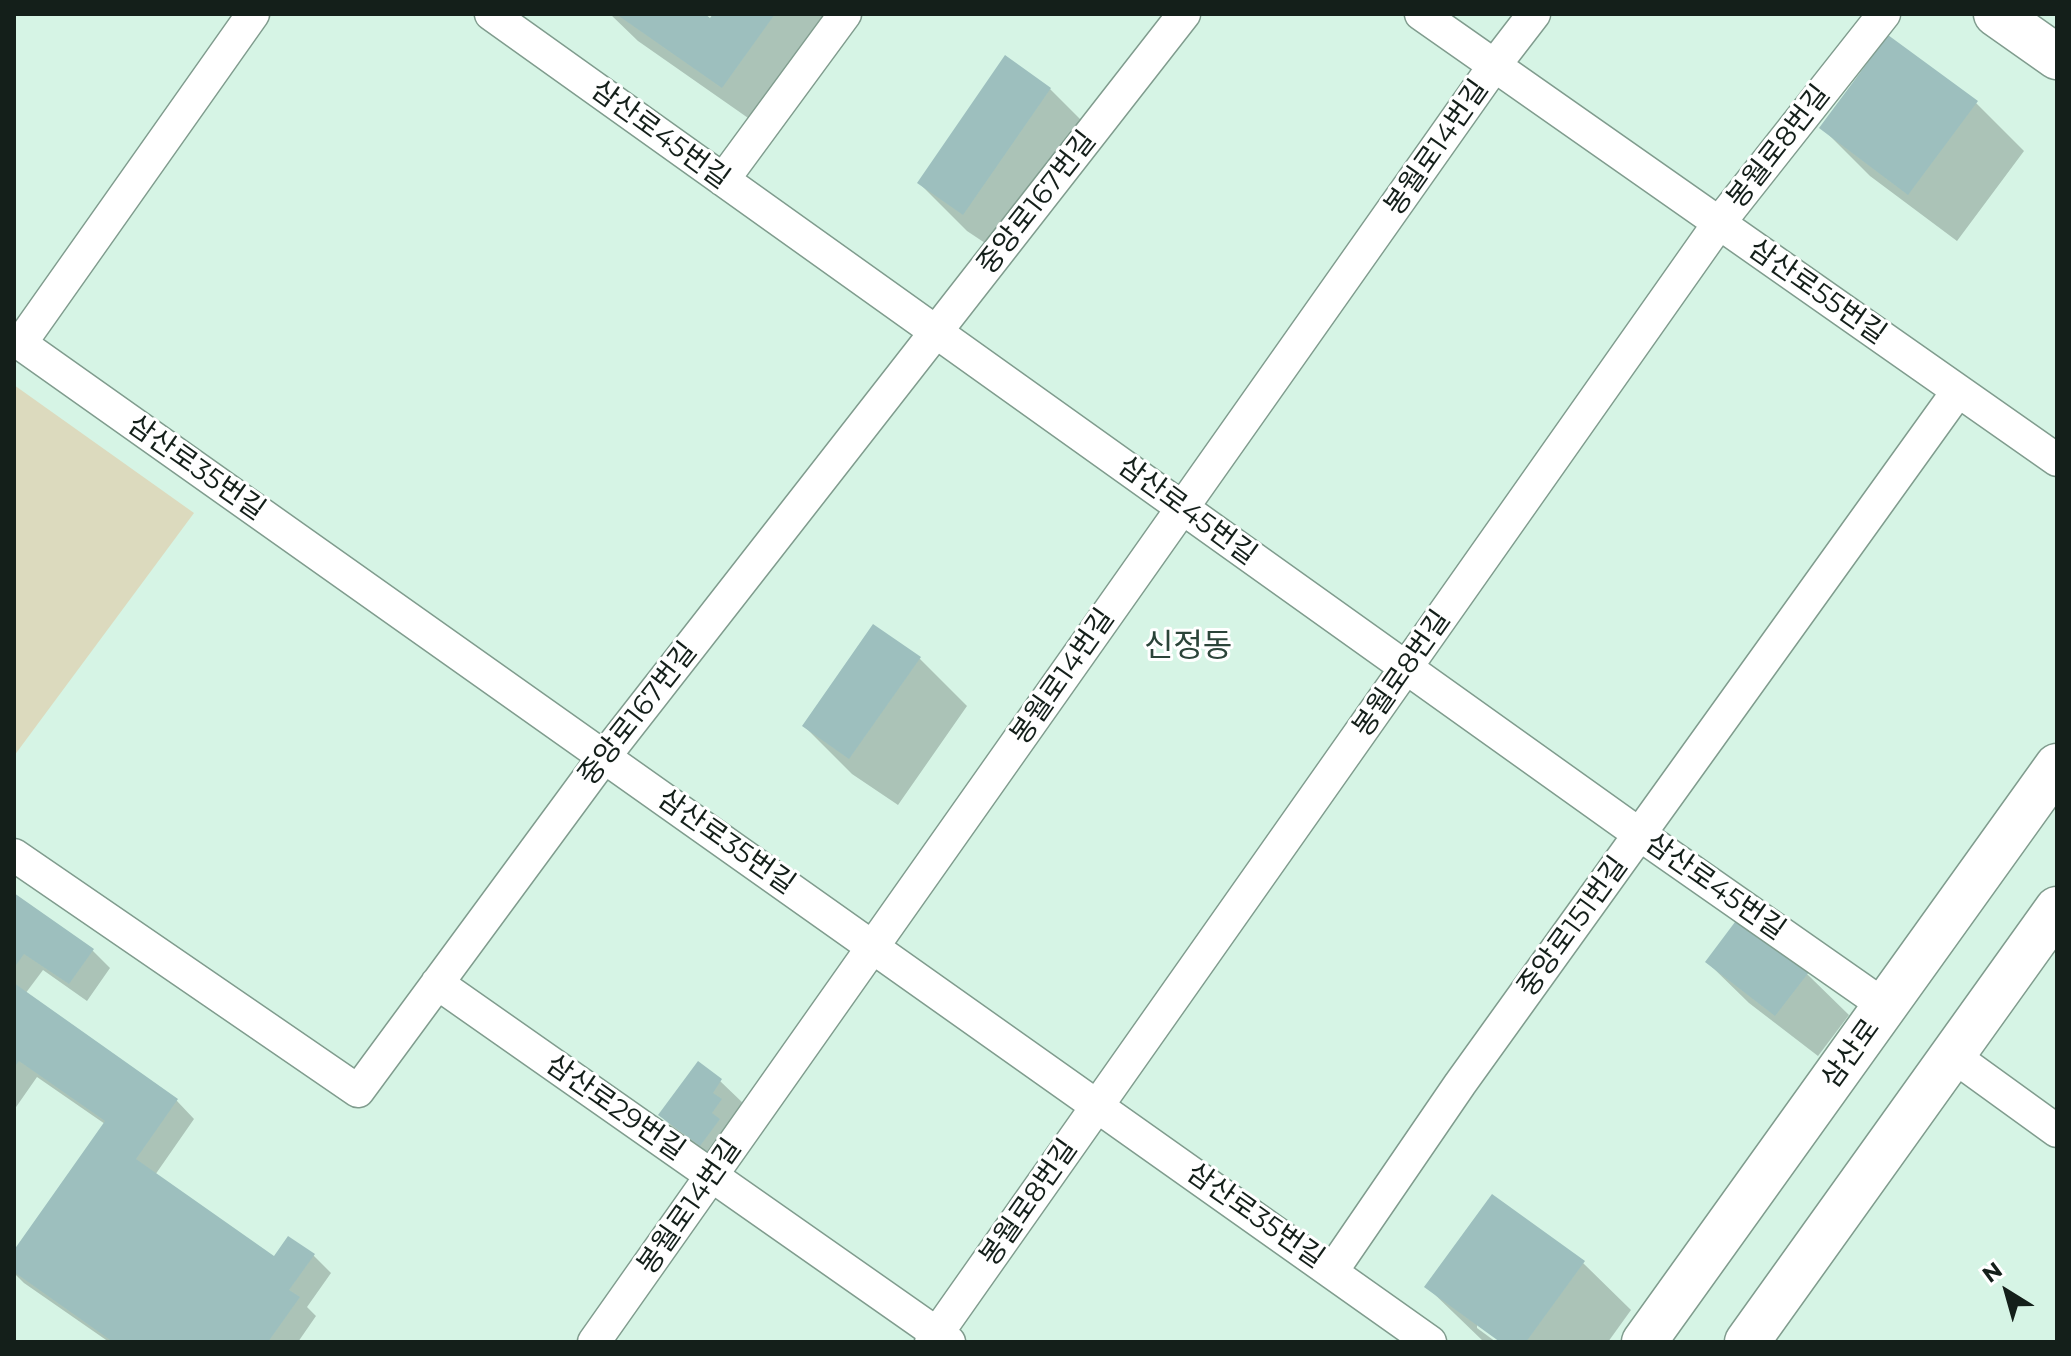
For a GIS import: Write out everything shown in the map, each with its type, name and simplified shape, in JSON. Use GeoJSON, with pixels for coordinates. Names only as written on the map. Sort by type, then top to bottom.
{"type":"FeatureCollection","features":[{"type":"Feature","properties":{"kind":"main road"},"geometry":{"type":"LineString","coordinates":[[1996,14],[2057,57]]}},
{"type":"Feature","properties":{"kind":"main road","name":"삼산로"},"geometry":{"type":"LineString","coordinates":[[1644,1342],[2057,766]]}},
{"type":"Feature","properties":{"kind":"main road"},"geometry":{"type":"LineString","coordinates":[[1747,1342],[2057,909]]}},
{"type":"Feature","properties":{"kind":"street","name":"삼산로35번길"},"geometry":{"type":"LineString","coordinates":[[253,14],[17,342],[1430,1342]]}},
{"type":"Feature","properties":{"kind":"street","name":"삼산로45번길"},"geometry":{"type":"LineString","coordinates":[[491,14],[1639,834],[1885,1006]]}},
{"type":"Feature","properties":{"kind":"street"},"geometry":{"type":"LineString","coordinates":[[723,180],[845,14]]}},
{"type":"Feature","properties":{"kind":"street","name":"중앙로167번길"},"geometry":{"type":"LineString","coordinates":[[14,855],[358,1091],[604,757],[1184,14]]}},
{"type":"Feature","properties":{"kind":"street","name":"삼산로55번길"},"geometry":{"type":"LineString","coordinates":[[1421,14],[2057,460]]}},
{"type":"Feature","properties":{"kind":"street","name":"봉월로14번길"},"geometry":{"type":"LineString","coordinates":[[594,1342],[1494,66],[1534,14]]}},
{"type":"Feature","properties":{"kind":"street","name":"봉월로8번길"},"geometry":{"type":"LineString","coordinates":[[939,1339],[1098,1105],[1719,223],[1884,14]]}},
{"type":"Feature","properties":{"kind":"street","name":"중앙로151번길"},"geometry":{"type":"LineString","coordinates":[[1332,1271],[1460,1084],[1958,391]]}},
{"type":"Feature","properties":{"kind":"street","name":"삼산로29번길"},"geometry":{"type":"LineString","coordinates":[[437,983],[712,1175],[939,1339]]}},
{"type":"Feature","properties":{"kind":"street"},"geometry":{"type":"LineString","coordinates":[[1952,1055],[2057,1131]]}},
{"type":"Feature","properties":{"kind":"shaded area"},"geometry":{"type":"Polygon","coordinates":[[[14,385],[194,513],[14,756],[14,385]]]}},
{"type":"Feature","properties":{"kind":"building"},"geometry":{"type":"Polygon","coordinates":[[[616,14],[705,14],[710,18],[713,14],[775,14],[722,88],[616,14]]]}},
{"type":"Feature","properties":{"kind":"building"},"geometry":{"type":"Polygon","coordinates":[[[1888,35],[1978,101],[1908,195],[1819,128],[1888,35]]]}},
{"type":"Feature","properties":{"kind":"building"},"geometry":{"type":"Polygon","coordinates":[[[1005,55],[1051,88],[963,215],[917,183],[1005,55]]]}},
{"type":"Feature","properties":{"kind":"building"},"geometry":{"type":"Polygon","coordinates":[[[873,624],[921,657],[849,759],[802,726],[873,624]]]}},
{"type":"Feature","properties":{"kind":"building"},"geometry":{"type":"Polygon","coordinates":[[[14,893],[94,949],[69,984],[24,954],[14,968],[14,893]]]}},
{"type":"Feature","properties":{"kind":"building"},"geometry":{"type":"Polygon","coordinates":[[[1738,918],[1809,972],[1775,1016],[1705,962],[1738,918]]]}},
{"type":"Feature","properties":{"kind":"building"},"geometry":{"type":"Polygon","coordinates":[[[14,983],[178,1099],[136,1159],[274,1256],[288,1236],[315,1254],[289,1290],[300,1297],[268,1342],[113,1342],[14,1272],[14,1250],[105,1121],[19,1061],[14,1068],[14,983]]]}},
{"type":"Feature","properties":{"kind":"building"},"geometry":{"type":"Polygon","coordinates":[[[698,1061],[722,1079],[713,1093],[722,1099],[712,1113],[720,1119],[700,1146],[658,1115],[698,1061]]]}},
{"type":"Feature","properties":{"kind":"building"},"geometry":{"type":"Polygon","coordinates":[[[1492,1194],[1585,1261],[1526,1342],[1500,1342],[1424,1287],[1492,1194]]]}},
{"type":"Feature","properties":{"kind":"district","name":"신정동"},"geometry":{"type":"Point","coordinates":[1188,647]}}]}
